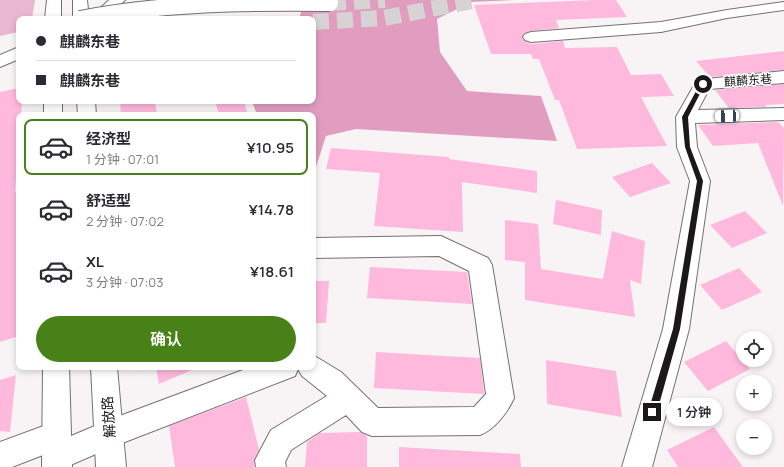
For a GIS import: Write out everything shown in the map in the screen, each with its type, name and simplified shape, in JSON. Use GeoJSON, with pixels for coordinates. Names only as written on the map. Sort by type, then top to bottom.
{"type":"FeatureCollection","features":[{"type":"Feature","properties":{"kind":"street"},"geometry":{"type":"LineString","coordinates":[[54,0],[54,16]]}},
{"type":"Feature","properties":{"kind":"street"},"geometry":{"type":"LineString","coordinates":[[80,0],[81,16]]}},
{"type":"Feature","properties":{"kind":"street"},"geometry":{"type":"LineString","coordinates":[[100,16],[118,0]]}},
{"type":"Feature","properties":{"kind":"street"},"geometry":{"type":"LineString","coordinates":[[75,16],[93,9],[122,2],[140,0]]}},
{"type":"Feature","properties":{"kind":"street"},"geometry":{"type":"LineString","coordinates":[[152,16],[190,12],[248,10],[266,7],[284,0]]}},
{"type":"Feature","properties":{"kind":"street"},"geometry":{"type":"LineString","coordinates":[[94,16],[125,9],[191,2],[330,3]]}},
{"type":"Feature","properties":{"kind":"street"},"geometry":{"type":"LineString","coordinates":[[531,37],[661,27],[727,14],[784,6]]}},
{"type":"Feature","properties":{"kind":"street"},"geometry":{"type":"LineString","coordinates":[[0,45],[16,38]]}},
{"type":"Feature","properties":{"kind":"street"},"geometry":{"type":"LineString","coordinates":[[0,53],[16,50]]}},
{"type":"Feature","properties":{"kind":"street"},"geometry":{"type":"LineString","coordinates":[[0,64],[16,54]]}},
{"type":"Feature","properties":{"kind":"street"},"geometry":{"type":"LineString","coordinates":[[0,64],[16,59]]}},
{"type":"Feature","properties":{"kind":"street"},"geometry":{"type":"LineString","coordinates":[[0,64],[16,64]]}},
{"type":"Feature","properties":{"kind":"street","name":"麒麟东巷"},"geometry":{"type":"LineString","coordinates":[[685,117],[703,84],[784,77]]}},
{"type":"Feature","properties":{"kind":"street"},"geometry":{"type":"LineString","coordinates":[[637,467],[676,329],[700,181],[688,147],[685,117],[784,114]]}},
{"type":"Feature","properties":{"kind":"street"},"geometry":{"type":"LineString","coordinates":[[316,248],[440,246],[480,265],[500,398],[480,421],[372,422],[332,381],[316,370]]}},
{"type":"Feature","properties":{"kind":"street"},"geometry":{"type":"LineString","coordinates":[[56,370],[57,453]]}},
{"type":"Feature","properties":{"kind":"street","name":"解放路"},"geometry":{"type":"LineString","coordinates":[[104,370],[111,467]]}},
{"type":"Feature","properties":{"kind":"street"},"geometry":{"type":"LineString","coordinates":[[0,457],[57,453],[278,370]]}},
{"type":"Feature","properties":{"kind":"street"},"geometry":{"type":"LineString","coordinates":[[271,467],[270,460],[281,440],[349,398]]}},
{"type":"Feature","properties":{"kind":"shaded area"},"geometry":{"type":"Polygon","coordinates":[[[0,0],[35,0],[32,16],[16,16],[16,33],[0,36],[0,0]]]}},
{"type":"Feature","properties":{"kind":"shaded area"},"geometry":{"type":"Polygon","coordinates":[[[326,0],[516,0],[471,2],[437,19],[440,52],[467,91],[541,96],[557,141],[356,129],[326,136],[316,167],[316,112],[256,112],[253,104],[316,104],[316,16],[300,16],[301,12],[325,10],[326,0]]]}},
{"type":"Feature","properties":{"kind":"building"},"geometry":{"type":"Polygon","coordinates":[[[616,0],[627,17],[556,20],[559,28],[531,31],[524,33],[522,38],[531,44],[563,41],[565,48],[617,47],[631,75],[661,74],[674,96],[641,97],[667,146],[577,149],[559,100],[555,100],[539,59],[533,59],[531,54],[491,54],[474,5],[616,0]]]}},
{"type":"Feature","properties":{"kind":"building"},"geometry":{"type":"Polygon","coordinates":[[[784,51],[784,70],[710,77],[696,61],[784,51]]]}},
{"type":"Feature","properties":{"kind":"building"},"geometry":{"type":"Polygon","coordinates":[[[784,84],[784,104],[765,105],[766,107],[729,108],[715,90],[784,84]]]}},
{"type":"Feature","properties":{"kind":"building"},"geometry":{"type":"Polygon","coordinates":[[[16,89],[16,104],[22,104],[21,112],[16,112],[16,337],[0,342],[0,92],[16,89]]]}},
{"type":"Feature","properties":{"kind":"building"},"geometry":{"type":"Polygon","coordinates":[[[120,104],[155,104],[157,112],[121,112],[120,104]]]}},
{"type":"Feature","properties":{"kind":"building"},"geometry":{"type":"Polygon","coordinates":[[[216,104],[245,104],[247,112],[218,112],[216,104]]]}},
{"type":"Feature","properties":{"kind":"building"},"geometry":{"type":"Polygon","coordinates":[[[778,122],[784,128],[783,206],[758,143],[713,146],[698,125],[778,122]]]}},
{"type":"Feature","properties":{"kind":"building"},"geometry":{"type":"Polygon","coordinates":[[[331,148],[449,157],[449,159],[537,171],[537,193],[462,182],[463,232],[374,226],[380,173],[326,169],[331,148]]]}},
{"type":"Feature","properties":{"kind":"building"},"geometry":{"type":"Polygon","coordinates":[[[652,163],[671,183],[630,197],[612,177],[652,163]]]}},
{"type":"Feature","properties":{"kind":"building"},"geometry":{"type":"Polygon","coordinates":[[[556,200],[602,210],[601,235],[553,224],[556,200]]]}},
{"type":"Feature","properties":{"kind":"building"},"geometry":{"type":"Polygon","coordinates":[[[745,211],[767,233],[732,248],[710,225],[745,211]]]}},
{"type":"Feature","properties":{"kind":"building"},"geometry":{"type":"Polygon","coordinates":[[[505,220],[538,224],[541,269],[603,279],[612,231],[645,241],[641,284],[630,280],[635,317],[525,300],[525,262],[505,260],[505,220]]]}},
{"type":"Feature","properties":{"kind":"building"},"geometry":{"type":"Polygon","coordinates":[[[370,267],[467,272],[472,304],[367,298],[370,267]]]}},
{"type":"Feature","properties":{"kind":"building"},"geometry":{"type":"Polygon","coordinates":[[[739,268],[762,292],[722,310],[700,285],[739,268]]]}},
{"type":"Feature","properties":{"kind":"building"},"geometry":{"type":"Polygon","coordinates":[[[316,281],[329,281],[326,323],[316,323],[316,281]]]}},
{"type":"Feature","properties":{"kind":"building"},"geometry":{"type":"Polygon","coordinates":[[[726,341],[736,353],[736,367],[748,367],[750,369],[708,391],[684,362],[726,341]]]}},
{"type":"Feature","properties":{"kind":"building"},"geometry":{"type":"Polygon","coordinates":[[[376,352],[480,358],[484,394],[374,388],[376,352]]]}},
{"type":"Feature","properties":{"kind":"building"},"geometry":{"type":"Polygon","coordinates":[[[546,360],[616,371],[622,417],[547,404],[546,360]]]}},
{"type":"Feature","properties":{"kind":"building"},"geometry":{"type":"Polygon","coordinates":[[[157,370],[192,370],[159,384],[157,370]]]}},
{"type":"Feature","properties":{"kind":"building"},"geometry":{"type":"Polygon","coordinates":[[[16,375],[10,432],[0,431],[0,380],[16,375]]]}},
{"type":"Feature","properties":{"kind":"building"},"geometry":{"type":"Polygon","coordinates":[[[246,397],[259,450],[254,459],[254,467],[175,467],[169,426],[246,397]]]}},
{"type":"Feature","properties":{"kind":"building"},"geometry":{"type":"Polygon","coordinates":[[[714,427],[743,467],[678,467],[667,450],[714,427]]]}},
{"type":"Feature","properties":{"kind":"building"},"geometry":{"type":"Polygon","coordinates":[[[360,432],[367,436],[367,467],[305,467],[307,442],[320,433],[360,432]]]}},
{"type":"Feature","properties":{"kind":"building"},"geometry":{"type":"Polygon","coordinates":[[[399,447],[520,454],[521,467],[399,467],[399,447]]]}},
{"type":"Feature","properties":{"kind":"tunnel"},"geometry":{"type":"LineString","coordinates":[[330,3],[385,0]]}},
{"type":"Feature","properties":{"kind":"tunnel"},"geometry":{"type":"LineString","coordinates":[[316,22],[384,18],[477,0]]}},
{"type":"Feature","properties":{"kind":"route"},"geometry":{"type":"LineString","coordinates":[[652,412],[676,329],[700,181],[688,147],[685,117],[703,84]]}}]}
